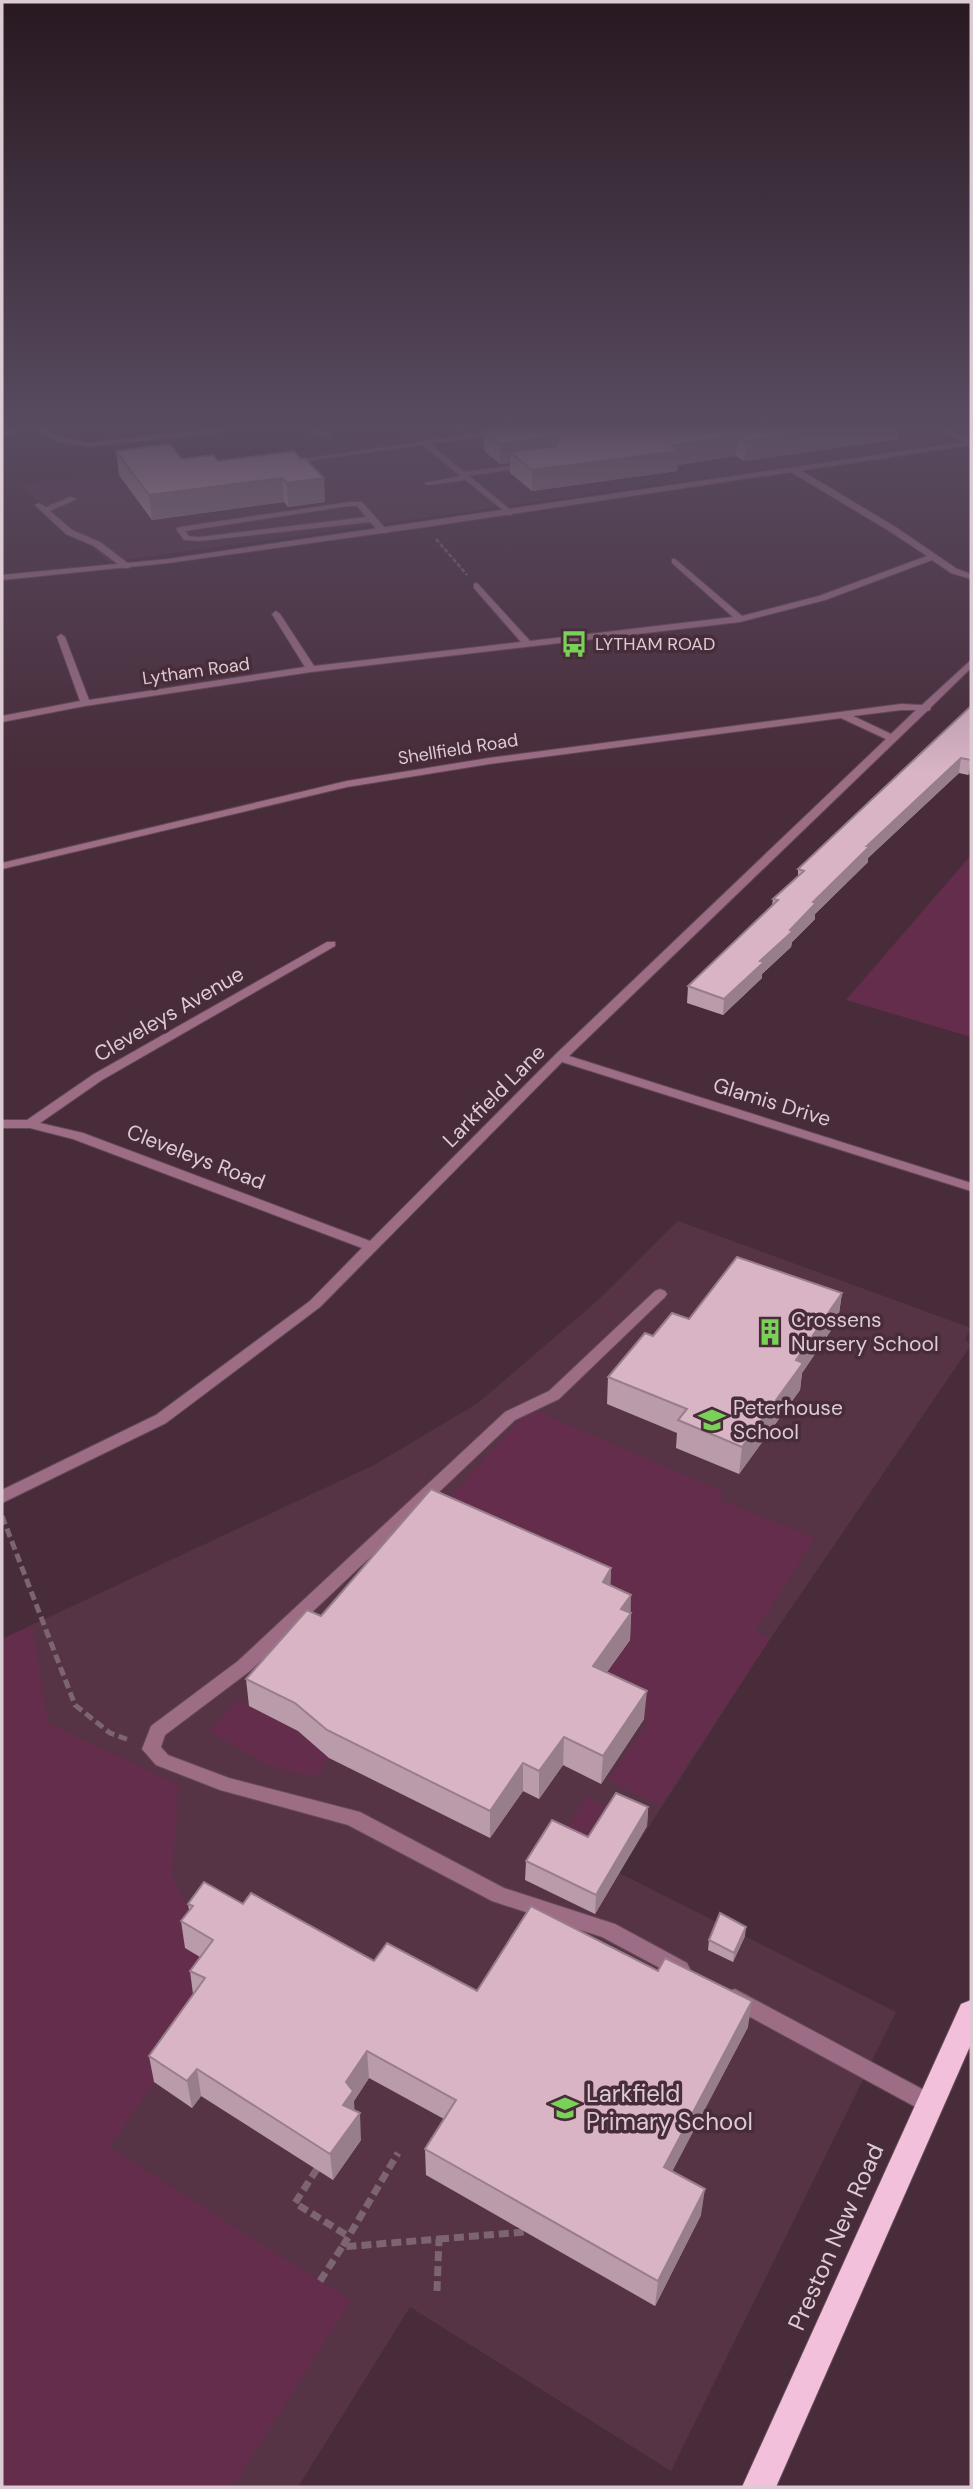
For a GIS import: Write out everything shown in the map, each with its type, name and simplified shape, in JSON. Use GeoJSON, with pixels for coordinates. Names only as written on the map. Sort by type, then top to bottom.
{"type":"FeatureCollection","features":[{"type":"Feature","properties":{"kind":"highway","name":"Preston New Road"},"geometry":{"type":"LineString","coordinates":[[759,2487],[971,2013]]}},
{"type":"Feature","properties":{"kind":"street"},"geometry":{"type":"LineString","coordinates":[[86,539],[97,544],[126,566]]}},
{"type":"Feature","properties":{"kind":"street"},"geometry":{"type":"LineString","coordinates":[[2,578],[126,566],[323,539]]}},
{"type":"Feature","properties":{"kind":"street"},"geometry":{"type":"LineString","coordinates":[[907,539],[932,557],[971,577]]}},
{"type":"Feature","properties":{"kind":"street","name":"Lytham Road"},"geometry":{"type":"LineString","coordinates":[[2,719],[85,703],[312,669],[740,619],[821,598],[932,557]]}},
{"type":"Feature","properties":{"kind":"street"},"geometry":{"type":"LineString","coordinates":[[675,561],[740,619]]}},
{"type":"Feature","properties":{"kind":"street"},"geometry":{"type":"LineString","coordinates":[[477,586],[527,644]]}},
{"type":"Feature","properties":{"kind":"street"},"geometry":{"type":"LineString","coordinates":[[276,614],[312,669]]}},
{"type":"Feature","properties":{"kind":"street"},"geometry":{"type":"LineString","coordinates":[[61,637],[85,703]]}},
{"type":"Feature","properties":{"kind":"street","name":"Larkfield Lane"},"geometry":{"type":"LineString","coordinates":[[2,1497],[161,1419],[315,1304],[560,1057],[971,663]]}},
{"type":"Feature","properties":{"kind":"street","name":"Shellfield Road"},"geometry":{"type":"LineString","coordinates":[[2,866],[347,783],[502,759],[901,707],[927,708]]}},
{"type":"Feature","properties":{"kind":"street"},"geometry":{"type":"LineString","coordinates":[[843,715],[894,739]]}},
{"type":"Feature","properties":{"kind":"street","name":"Cleveleys Avenue"},"geometry":{"type":"LineString","coordinates":[[30,1124],[98,1077],[331,944]]}},
{"type":"Feature","properties":{"kind":"street","name":"Glamis Drive"},"geometry":{"type":"LineString","coordinates":[[560,1057],[971,1187]]}},
{"type":"Feature","properties":{"kind":"street","name":"Cleveleys Road"},"geometry":{"type":"LineString","coordinates":[[2,1124],[30,1124],[140,1157],[370,1246]]}},
{"type":"Feature","properties":{"kind":"street"},"geometry":{"type":"LineString","coordinates":[[660,1294],[554,1395],[510,1416],[244,1666],[157,1731],[151,1749],[162,1760],[227,1785],[353,1818],[499,1895],[608,1930],[692,1975]]}},
{"type":"Feature","properties":{"kind":"street"},"geometry":{"type":"LineString","coordinates":[[715,1988],[930,2104]]}},
{"type":"Feature","properties":{"kind":"path"},"geometry":{"type":"LineString","coordinates":[[436,539],[477,586]]}},
{"type":"Feature","properties":{"kind":"path"},"geometry":{"type":"LineString","coordinates":[[2,1516],[75,1705],[110,1733],[151,1749]]}},
{"type":"Feature","properties":{"kind":"path"},"geometry":{"type":"LineString","coordinates":[[320,2281],[398,2153]]}},
{"type":"Feature","properties":{"kind":"path"},"geometry":{"type":"LineString","coordinates":[[317,2169],[295,2203],[348,2236]]}},
{"type":"Feature","properties":{"kind":"path"},"geometry":{"type":"LineString","coordinates":[[342,2247],[525,2232]]}},
{"type":"Feature","properties":{"kind":"path"},"geometry":{"type":"LineString","coordinates":[[437,2291],[439,2239]]}},
{"type":"Feature","properties":{"kind":"shaded area"},"geometry":{"type":"Polygon","coordinates":[[[82,539],[272,539],[109,562],[82,539]]]}},
{"type":"Feature","properties":{"kind":"shaded area"},"geometry":{"type":"Polygon","coordinates":[[[971,855],[971,1037],[846,1000],[971,855]]]}},
{"type":"Feature","properties":{"kind":"shaded area"},"geometry":{"type":"Polygon","coordinates":[[[678,1221],[971,1328],[965,1339],[971,1345],[770,1639],[619,1873],[896,2012],[671,2471],[410,2307],[298,2487],[2,2487],[2,1639],[374,1465],[478,1403],[597,1301],[678,1221]]]}},
{"type":"Feature","properties":{"kind":"shaded area"},"geometry":{"type":"Polygon","coordinates":[[[530,1408],[724,1492],[719,1499],[815,1538],[755,1631],[770,1639],[660,1806],[608,1780],[647,1723],[644,1719],[438,1510],[530,1408]]]}},
{"type":"Feature","properties":{"kind":"shaded area"},"geometry":{"type":"Polygon","coordinates":[[[32,1625],[48,1723],[179,1785],[172,1875],[217,1967],[209,2005],[109,2147],[351,2301],[232,2487],[2,2487],[2,1639],[32,1625]]]}},
{"type":"Feature","properties":{"kind":"shaded area"},"geometry":{"type":"Polygon","coordinates":[[[238,1700],[298,1731],[329,1758],[314,1777],[266,1765],[209,1731],[238,1700]]]}},
{"type":"Feature","properties":{"kind":"shaded area"},"geometry":{"type":"Polygon","coordinates":[[[587,1796],[615,1812],[587,1856],[557,1842],[587,1796]]]}},
{"type":"Feature","properties":{"kind":"building"},"geometry":{"type":"Polygon","coordinates":[[[971,706],[971,760],[961,758],[867,846],[870,846],[813,902],[816,903],[790,930],[793,931],[724,999],[688,986],[778,900],[773,899],[804,871],[798,869],[971,706]]]}},
{"type":"Feature","properties":{"kind":"building"},"geometry":{"type":"Polygon","coordinates":[[[737,1257],[842,1293],[796,1360],[803,1363],[742,1447],[678,1420],[687,1409],[608,1377],[645,1333],[653,1336],[672,1313],[689,1319],[737,1257]]]}},
{"type":"Feature","properties":{"kind":"building"},"geometry":{"type":"Polygon","coordinates":[[[431,1489],[611,1568],[603,1582],[631,1595],[621,1609],[631,1613],[593,1666],[647,1691],[603,1756],[564,1737],[539,1771],[523,1763],[490,1811],[327,1730],[295,1703],[246,1679],[307,1610],[321,1616],[431,1489]]]}},
{"type":"Feature","properties":{"kind":"building"},"geometry":{"type":"Polygon","coordinates":[[[616,1793],[648,1807],[596,1895],[526,1861],[552,1820],[588,1837],[616,1793]]]}},
{"type":"Feature","properties":{"kind":"building","name":"Larkfield Primary School"},"geometry":{"type":"Polygon","coordinates":[[[204,1882],[243,1904],[251,1893],[374,1961],[387,1943],[477,1991],[531,1906],[658,1971],[665,1958],[752,2001],[664,2167],[705,2189],[658,2281],[425,2149],[456,2100],[367,2051],[346,2082],[353,2091],[343,2105],[360,2113],[330,2154],[197,2069],[187,2081],[149,2056],[205,1978],[190,1971],[213,1940],[181,1921],[193,1906],[188,1904],[204,1882]]]}},
{"type":"Feature","properties":{"kind":"building"},"geometry":{"type":"Polygon","coordinates":[[[720,1913],[746,1927],[734,1953],[709,1940],[720,1913]]]}},
{"type":"Feature","properties":{"kind":"place","name":"LYTHAM ROAD"},"geometry":{"type":"Point","coordinates":[574,644]}},
{"type":"Feature","properties":{"kind":"place","name":"Crossens Nursery School"},"geometry":{"type":"Point","coordinates":[770,1332]}},
{"type":"Feature","properties":{"kind":"place","name":"Peterhouse School"},"geometry":{"type":"Point","coordinates":[712,1420]}},
{"type":"Feature","properties":{"kind":"place","name":"Larkfield Primary School"},"geometry":{"type":"Point","coordinates":[565,2108]}}]}
